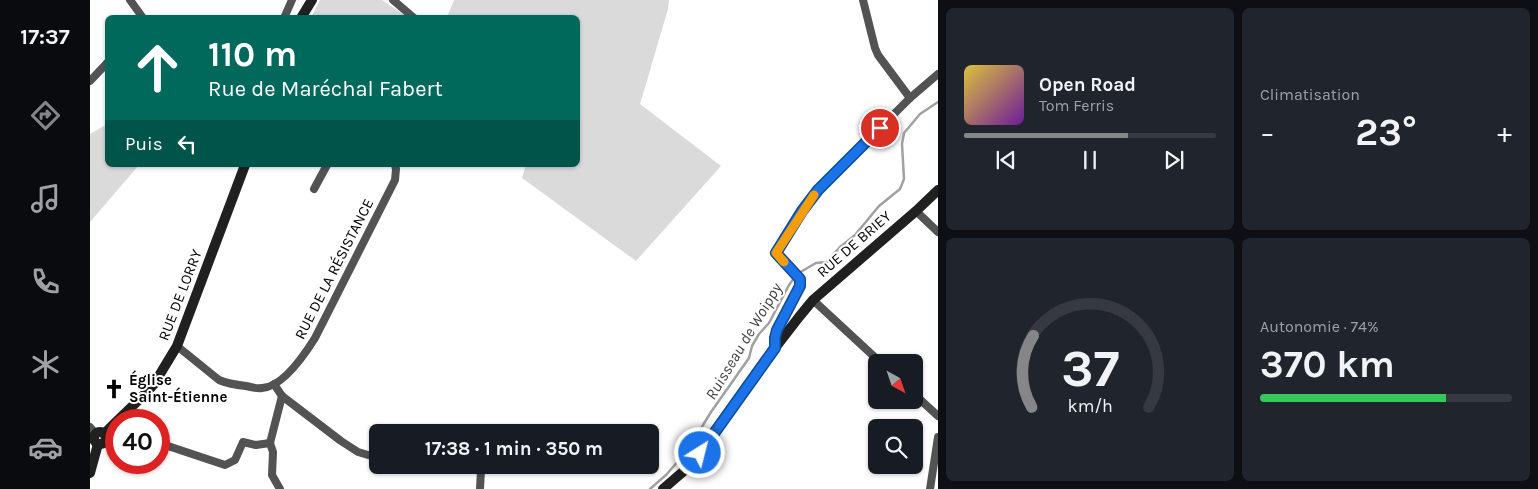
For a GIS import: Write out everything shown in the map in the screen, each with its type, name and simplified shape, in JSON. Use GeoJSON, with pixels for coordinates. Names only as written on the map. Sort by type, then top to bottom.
{"type":"FeatureCollection","features":[{"type":"Feature","properties":{"kind":"street"},"geometry":{"type":"LineString","coordinates":[[130,0],[141,15]]}},
{"type":"Feature","properties":{"kind":"street"},"geometry":{"type":"LineString","coordinates":[[285,15],[292,0]]}},
{"type":"Feature","properties":{"kind":"street"},"geometry":{"type":"LineString","coordinates":[[304,15],[312,0]]}},
{"type":"Feature","properties":{"kind":"street"},"geometry":{"type":"LineString","coordinates":[[393,0],[410,15]]}},
{"type":"Feature","properties":{"kind":"street"},"geometry":{"type":"LineString","coordinates":[[863,0],[878,55],[910,98]]}},
{"type":"Feature","properties":{"kind":"street"},"geometry":{"type":"LineString","coordinates":[[90,81],[105,65]]}},
{"type":"Feature","properties":{"kind":"street"},"geometry":{"type":"LineString","coordinates":[[775,348],[775,334],[800,286],[798,278],[776,253],[802,211],[827,180],[910,98],[938,74]]}},
{"type":"Feature","properties":{"kind":"street","name":"RUE DE LORRY"},"geometry":{"type":"LineString","coordinates":[[129,409],[151,388],[177,346],[244,167]]}},
{"type":"Feature","properties":{"kind":"street"},"geometry":{"type":"LineString","coordinates":[[314,189],[326,167]]}},
{"type":"Feature","properties":{"kind":"street","name":"RUE DE LA RÉSISTANCE"},"geometry":{"type":"LineString","coordinates":[[274,384],[306,354],[315,338],[395,180],[396,167]]}},
{"type":"Feature","properties":{"kind":"street","name":"RUE DE BRIEY"},"geometry":{"type":"LineString","coordinates":[[663,489],[685,470],[700,453],[775,348],[813,300],[938,190]]}},
{"type":"Feature","properties":{"kind":"street"},"geometry":{"type":"LineString","coordinates":[[916,211],[938,232]]}},
{"type":"Feature","properties":{"kind":"street"},"geometry":{"type":"LineString","coordinates":[[813,300],[871,354]]}},
{"type":"Feature","properties":{"kind":"street"},"geometry":{"type":"LineString","coordinates":[[177,346],[227,384],[263,388],[274,384],[282,396],[358,452],[369,455]]}},
{"type":"Feature","properties":{"kind":"street"},"geometry":{"type":"LineString","coordinates":[[280,489],[272,475],[273,452],[270,443],[282,396]]}},
{"type":"Feature","properties":{"kind":"street"},"geometry":{"type":"LineString","coordinates":[[923,402],[938,416]]}},
{"type":"Feature","properties":{"kind":"street"},"geometry":{"type":"LineString","coordinates":[[90,473],[98,436]]}},
{"type":"Feature","properties":{"kind":"street"},"geometry":{"type":"LineString","coordinates":[[930,489],[938,438]]}},
{"type":"Feature","properties":{"kind":"street"},"geometry":{"type":"LineString","coordinates":[[170,446],[225,465],[235,460],[243,442],[256,445],[270,443]]}},
{"type":"Feature","properties":{"kind":"street"},"geometry":{"type":"LineString","coordinates":[[480,489],[481,474]]}},
{"type":"Feature","properties":{"kind":"shaded area"},"geometry":{"type":"Polygon","coordinates":[[[320,0],[382,0],[404,15],[312,15],[320,0]]]}},
{"type":"Feature","properties":{"kind":"shaded area"},"geometry":{"type":"Polygon","coordinates":[[[454,0],[669,0],[640,104],[721,166],[636,261],[522,178],[525,167],[580,167],[580,15],[448,15],[454,0]]]}},
{"type":"Feature","properties":{"kind":"shaded area"},"geometry":{"type":"Polygon","coordinates":[[[105,125],[105,167],[137,167],[90,222],[90,134],[105,125]]]}},
{"type":"Feature","properties":{"kind":"waterway","name":"Ruisseau de Woippy"},"geometry":{"type":"LineString","coordinates":[[650,489],[666,475],[687,451],[711,412],[749,358],[752,346],[759,334],[769,323],[797,274],[816,263],[827,262],[840,247],[855,235],[879,206],[900,189],[904,179],[902,144],[904,133],[920,114],[938,102]]}},
{"type":"Feature","properties":{"kind":"slow traffic"},"geometry":{"type":"LineString","coordinates":[[784,262],[776,253],[814,195]]}},
{"type":"Feature","properties":{"kind":"place","name":"Église Saint-Étienne"},"geometry":{"type":"Point","coordinates":[114,389]}},
{"type":"Feature","properties":{"kind":"route"},"geometry":{"type":"LineString","coordinates":[[700,453],[775,348],[775,334],[800,286],[800,279],[776,253],[802,211],[818,190],[880,128]]}}]}
